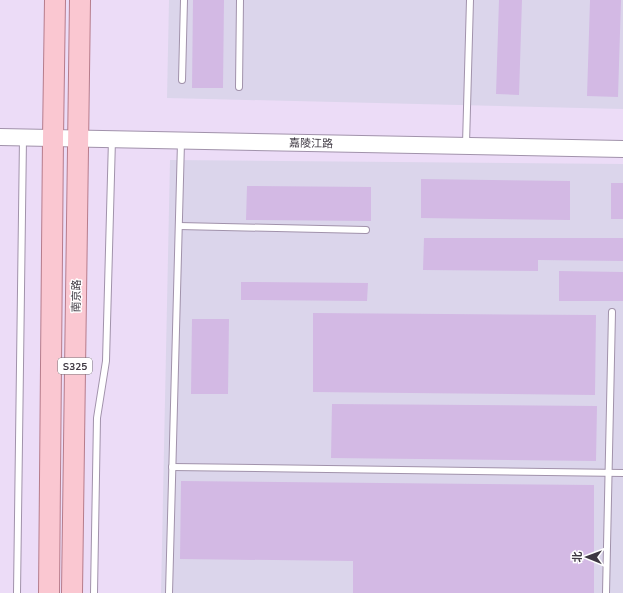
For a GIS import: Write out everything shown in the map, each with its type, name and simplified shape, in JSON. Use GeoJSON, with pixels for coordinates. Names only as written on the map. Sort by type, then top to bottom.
{"type":"FeatureCollection","features":[{"type":"Feature","properties":{"kind":"main road","name":"S325"},"geometry":{"type":"LineString","coordinates":[[48,593],[52,138],[56,0]]}},
{"type":"Feature","properties":{"kind":"main road","name":"南京路"},"geometry":{"type":"LineString","coordinates":[[72,593],[80,0]]}},
{"type":"Feature","properties":{"kind":"street","name":"嘉陵江路"},"geometry":{"type":"LineString","coordinates":[[0,137],[623,149]]}},
{"type":"Feature","properties":{"kind":"lane"},"geometry":{"type":"LineString","coordinates":[[182,80],[184,0]]}},
{"type":"Feature","properties":{"kind":"lane"},"geometry":{"type":"LineString","coordinates":[[238,87],[240,0]]}},
{"type":"Feature","properties":{"kind":"lane"},"geometry":{"type":"LineString","coordinates":[[466,146],[470,0]]}},
{"type":"Feature","properties":{"kind":"lane"},"geometry":{"type":"LineString","coordinates":[[17,593],[23,138]]}},
{"type":"Feature","properties":{"kind":"lane"},"geometry":{"type":"LineString","coordinates":[[94,593],[97,418],[106,361],[112,139]]}},
{"type":"Feature","properties":{"kind":"lane"},"geometry":{"type":"LineString","coordinates":[[169,593],[181,140]]}},
{"type":"Feature","properties":{"kind":"lane"},"geometry":{"type":"LineString","coordinates":[[179,226],[366,230]]}},
{"type":"Feature","properties":{"kind":"lane"},"geometry":{"type":"LineString","coordinates":[[606,593],[612,312]]}},
{"type":"Feature","properties":{"kind":"lane"},"geometry":{"type":"LineString","coordinates":[[172,467],[623,473]]}},
{"type":"Feature","properties":{"kind":"shaded area"},"geometry":{"type":"Polygon","coordinates":[[[169,0],[623,0],[623,109],[167,98],[169,0]]]}},
{"type":"Feature","properties":{"kind":"shaded area"},"geometry":{"type":"Polygon","coordinates":[[[170,160],[623,164],[623,593],[161,593],[170,160]]]}},
{"type":"Feature","properties":{"kind":"building"},"geometry":{"type":"Polygon","coordinates":[[[193,0],[224,0],[223,88],[192,88],[193,0]]]}},
{"type":"Feature","properties":{"kind":"building"},"geometry":{"type":"Polygon","coordinates":[[[499,0],[522,0],[519,95],[496,94],[499,0]]]}},
{"type":"Feature","properties":{"kind":"building"},"geometry":{"type":"Polygon","coordinates":[[[590,0],[621,0],[618,97],[587,96],[590,0]]]}},
{"type":"Feature","properties":{"kind":"building"},"geometry":{"type":"Polygon","coordinates":[[[421,179],[570,181],[570,220],[421,218],[421,179]]]}},
{"type":"Feature","properties":{"kind":"building"},"geometry":{"type":"Polygon","coordinates":[[[611,183],[623,183],[623,219],[611,219],[611,183]]]}},
{"type":"Feature","properties":{"kind":"building"},"geometry":{"type":"Polygon","coordinates":[[[247,186],[371,187],[371,221],[246,220],[247,186]]]}},
{"type":"Feature","properties":{"kind":"building"},"geometry":{"type":"Polygon","coordinates":[[[424,238],[623,238],[623,261],[538,260],[538,271],[423,270],[424,238]]]}},
{"type":"Feature","properties":{"kind":"building"},"geometry":{"type":"Polygon","coordinates":[[[559,271],[623,272],[623,301],[559,301],[559,271]]]}},
{"type":"Feature","properties":{"kind":"building"},"geometry":{"type":"Polygon","coordinates":[[[241,282],[368,283],[367,301],[241,300],[241,282]]]}},
{"type":"Feature","properties":{"kind":"building"},"geometry":{"type":"Polygon","coordinates":[[[313,313],[596,315],[595,395],[313,392],[313,313]]]}},
{"type":"Feature","properties":{"kind":"building"},"geometry":{"type":"Polygon","coordinates":[[[192,319],[229,319],[228,394],[191,394],[192,319]]]}},
{"type":"Feature","properties":{"kind":"building"},"geometry":{"type":"Polygon","coordinates":[[[332,404],[597,406],[596,461],[331,458],[332,404]]]}},
{"type":"Feature","properties":{"kind":"building"},"geometry":{"type":"Polygon","coordinates":[[[181,481],[594,485],[594,593],[353,593],[353,561],[180,559],[181,481]]]}}]}
